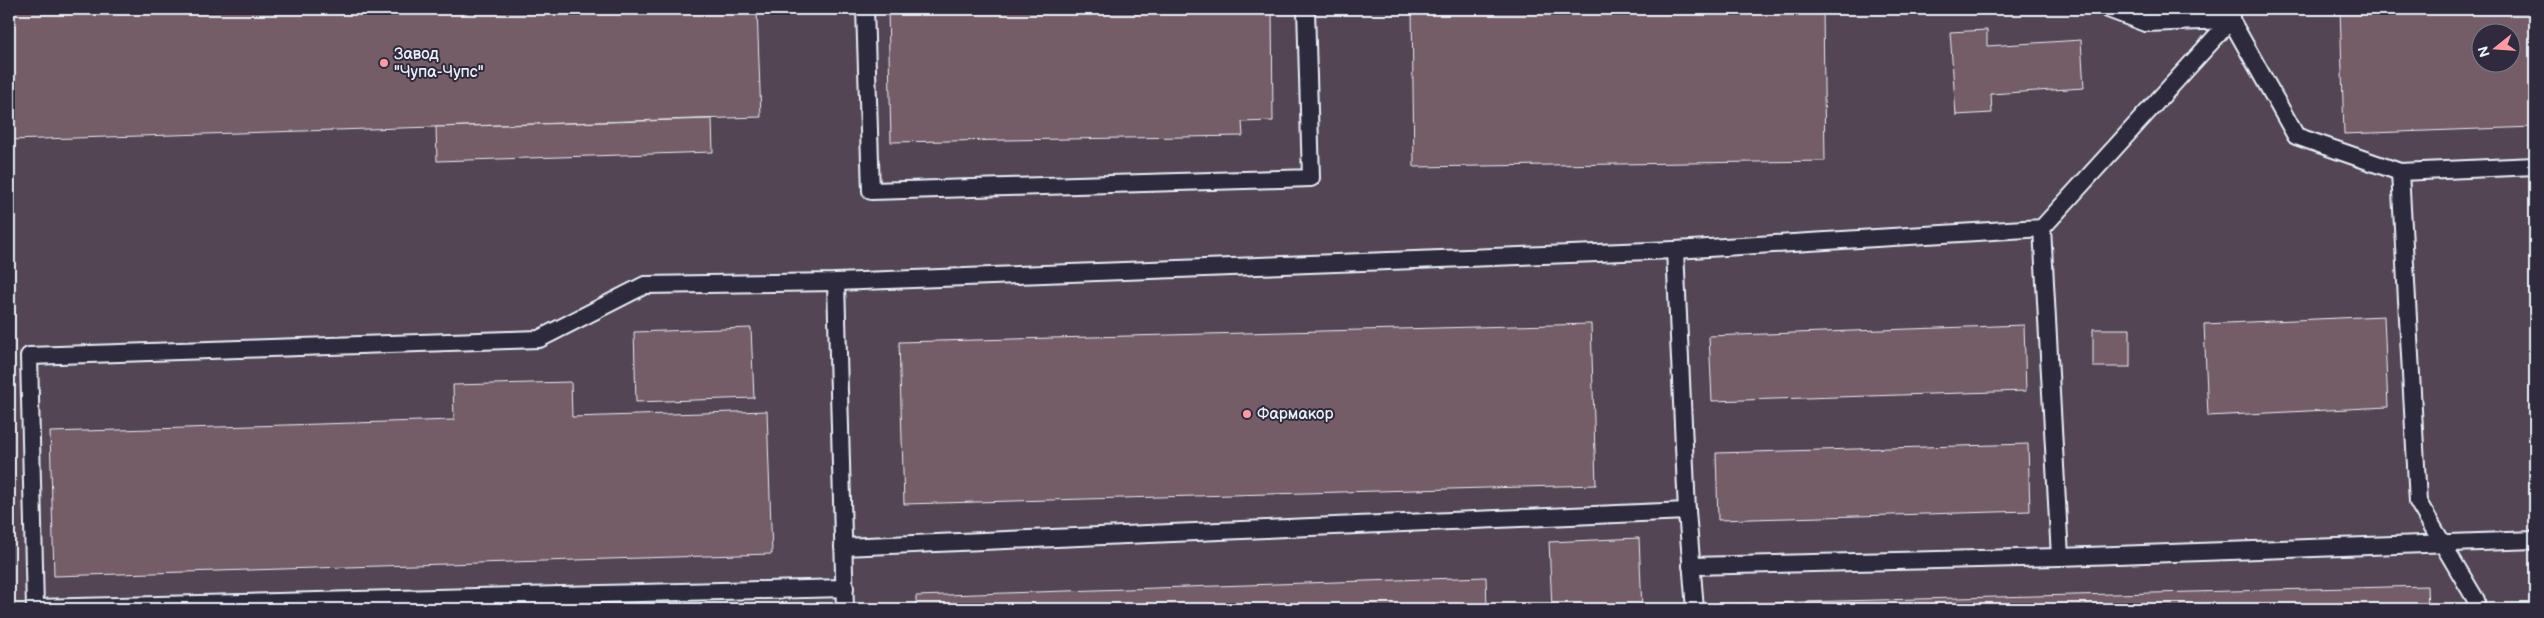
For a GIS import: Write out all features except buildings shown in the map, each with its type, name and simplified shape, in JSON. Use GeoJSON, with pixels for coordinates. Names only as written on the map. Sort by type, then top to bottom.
{"type":"FeatureCollection","features":[{"type":"Feature","properties":{"kind":"lane"},"geometry":{"type":"LineString","coordinates":[[865,9],[871,191],[1311,178],[1306,9]]}},
{"type":"Feature","properties":{"kind":"lane"},"geometry":{"type":"LineString","coordinates":[[2108,9],[2145,23],[2231,14]]}},
{"type":"Feature","properties":{"kind":"lane"},"geometry":{"type":"LineString","coordinates":[[2231,14],[2296,136],[2400,172],[2535,166]]}},
{"type":"Feature","properties":{"kind":"lane"},"geometry":{"type":"LineString","coordinates":[[2060,557],[2042,228],[2231,14]]}},
{"type":"Feature","properties":{"kind":"lane"},"geometry":{"type":"LineString","coordinates":[[2400,172],[2418,502],[2476,600],[2476,609]]}},
{"type":"Feature","properties":{"kind":"lane"},"geometry":{"type":"LineString","coordinates":[[845,588],[33,609],[29,356],[539,339],[645,285],[836,282],[1675,250],[2042,228]]}},
{"type":"Feature","properties":{"kind":"lane"},"geometry":{"type":"LineString","coordinates":[[1675,250],[1687,511],[1695,609]]}},
{"type":"Feature","properties":{"kind":"lane"},"geometry":{"type":"LineString","coordinates":[[836,282],[845,609]]}},
{"type":"Feature","properties":{"kind":"lane"},"geometry":{"type":"LineString","coordinates":[[843,547],[1687,511]]}},
{"type":"Feature","properties":{"kind":"lane"},"geometry":{"type":"LineString","coordinates":[[1691,566],[2060,557],[2535,540]]}},
{"type":"Feature","properties":{"kind":"shaded area"},"geometry":{"type":"Polygon","coordinates":[[[9,9],[2535,9],[2535,609],[9,609],[9,9]]]}},
{"type":"Feature","properties":{"kind":"place","name":"Завод \"Чупа-Чупс\""},"geometry":{"type":"Point","coordinates":[384,63]}},
{"type":"Feature","properties":{"kind":"place","name":"Фармакор"},"geometry":{"type":"Point","coordinates":[1247,414]}}]}
